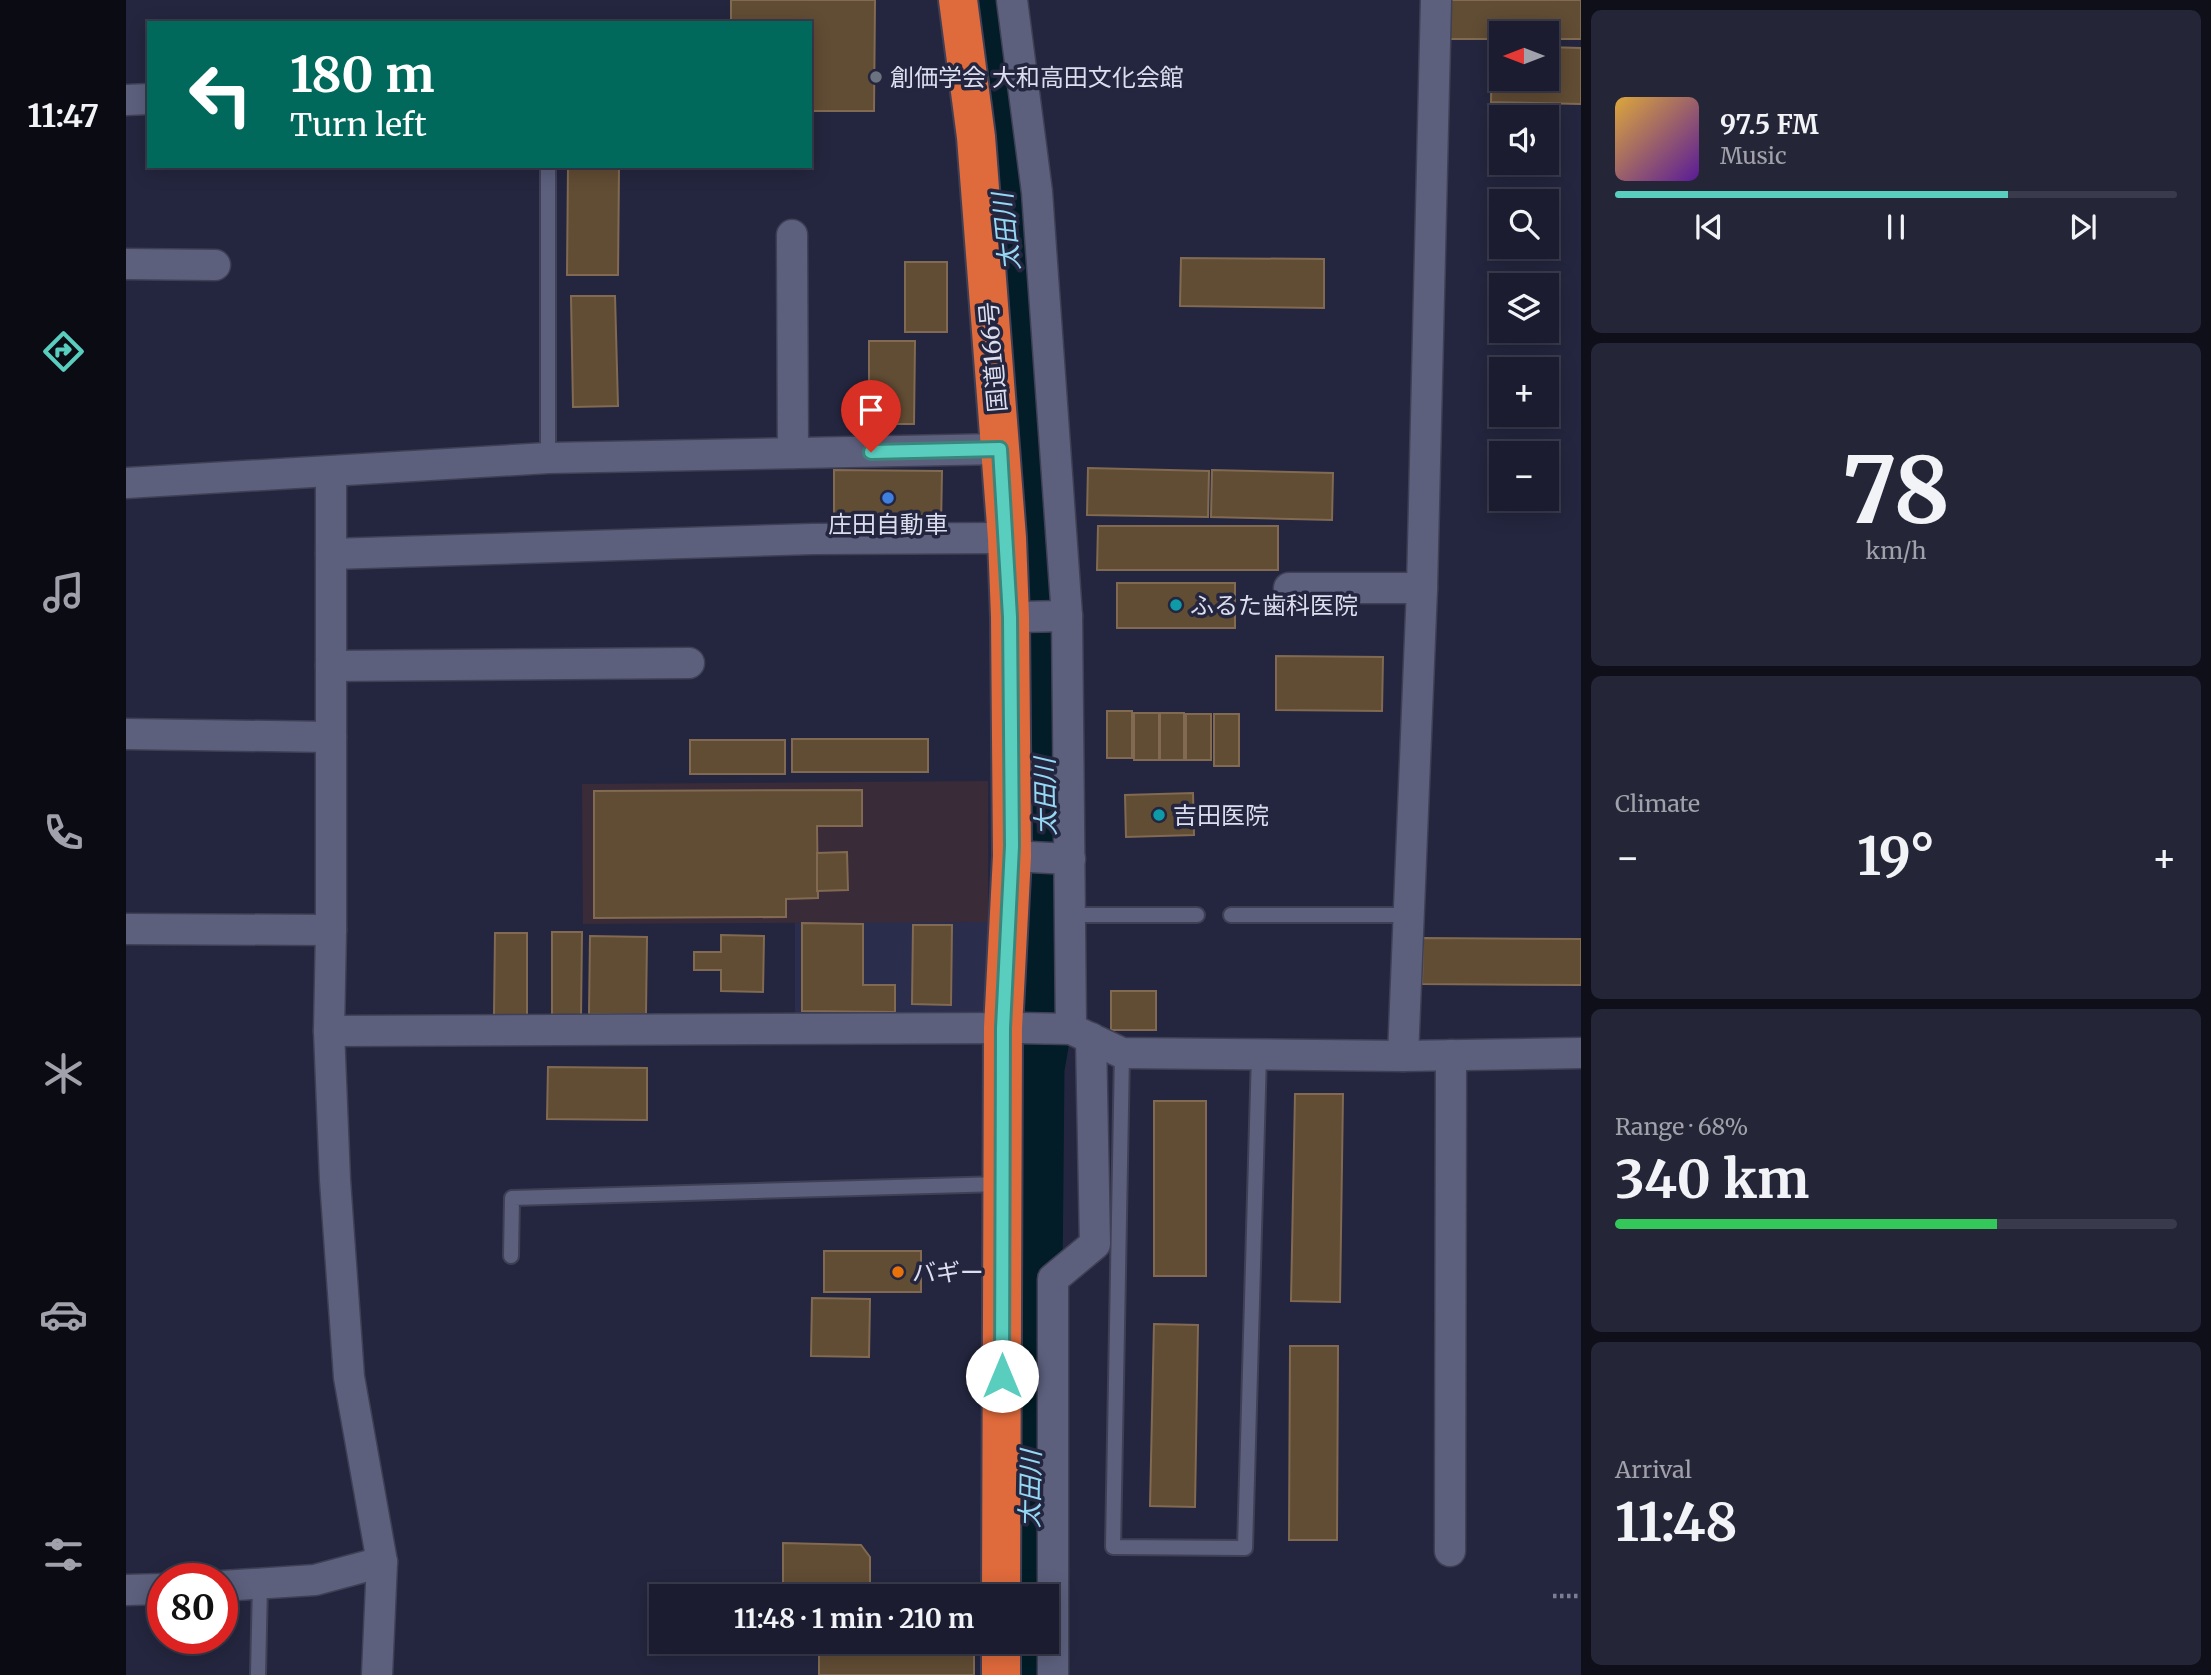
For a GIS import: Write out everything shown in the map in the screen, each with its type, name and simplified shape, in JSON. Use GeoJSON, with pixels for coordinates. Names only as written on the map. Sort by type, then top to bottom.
{"type":"FeatureCollection","features":[{"type":"Feature","properties":{"kind":"highway","name":"国道166号"},"geometry":{"type":"LineString","coordinates":[[958,0],[975,138],[1007,538],[1040,616],[1021,856],[1003,1184],[1001,1584]]}},
{"type":"Feature","properties":{"kind":"highway"},"geometry":{"type":"LineString","coordinates":[[1001,1654],[1001,1675]]}},
{"type":"Feature","properties":{"kind":"street"},"geometry":{"type":"LineString","coordinates":[[1012,0],[1037,192],[1040,616],[1066,859],[1075,1032],[1095,1244],[1053,1279],[1053,1675]]}},
{"type":"Feature","properties":{"kind":"street"},"geometry":{"type":"LineString","coordinates":[[1403,1056],[1422,589],[1436,0]]}},
{"type":"Feature","properties":{"kind":"street"},"geometry":{"type":"LineString","coordinates":[[126,100],[147,99]]}},
{"type":"Feature","properties":{"kind":"street"},"geometry":{"type":"LineString","coordinates":[[792,234],[793,453]]}},
{"type":"Feature","properties":{"kind":"street"},"geometry":{"type":"LineString","coordinates":[[126,264],[215,265]]}},
{"type":"Feature","properties":{"kind":"street"},"geometry":{"type":"LineString","coordinates":[[126,483],[548,458],[1000,449]]}},
{"type":"Feature","properties":{"kind":"street"},"geometry":{"type":"LineString","coordinates":[[331,472],[331,930],[328,1031],[349,1377],[382,1562],[377,1675]]}},
{"type":"Feature","properties":{"kind":"street"},"geometry":{"type":"LineString","coordinates":[[331,554],[813,539],[1007,538]]}},
{"type":"Feature","properties":{"kind":"street"},"geometry":{"type":"LineString","coordinates":[[1289,588],[1422,589]]}},
{"type":"Feature","properties":{"kind":"street"},"geometry":{"type":"LineString","coordinates":[[331,666],[689,663]]}},
{"type":"Feature","properties":{"kind":"street"},"geometry":{"type":"LineString","coordinates":[[126,734],[331,737]]}},
{"type":"Feature","properties":{"kind":"street"},"geometry":{"type":"LineString","coordinates":[[1021,856],[1066,859]]}},
{"type":"Feature","properties":{"kind":"street"},"geometry":{"type":"LineString","coordinates":[[126,929],[331,930]]}},
{"type":"Feature","properties":{"kind":"street"},"geometry":{"type":"LineString","coordinates":[[328,1031],[1012,1028],[1075,1032],[1122,1053],[1403,1056],[1581,1053]]}},
{"type":"Feature","properties":{"kind":"street"},"geometry":{"type":"LineString","coordinates":[[1450,1551],[1451,1055]]}},
{"type":"Feature","properties":{"kind":"street"},"geometry":{"type":"LineString","coordinates":[[238,1585],[315,1580],[382,1562]]}},
{"type":"Feature","properties":{"kind":"street"},"geometry":{"type":"LineString","coordinates":[[126,1590],[147,1589]]}},
{"type":"Feature","properties":{"kind":"lane"},"geometry":{"type":"LineString","coordinates":[[548,168],[548,458]]}},
{"type":"Feature","properties":{"kind":"lane"},"geometry":{"type":"LineString","coordinates":[[1070,915],[1197,915]]}},
{"type":"Feature","properties":{"kind":"lane"},"geometry":{"type":"LineString","coordinates":[[1231,915],[1408,915]]}},
{"type":"Feature","properties":{"kind":"lane"},"geometry":{"type":"LineString","coordinates":[[1122,1053],[1113,1547],[1245,1548],[1259,1054]]}},
{"type":"Feature","properties":{"kind":"lane"},"geometry":{"type":"LineString","coordinates":[[510,1256],[512,1198],[1003,1184]]}},
{"type":"Feature","properties":{"kind":"lane"},"geometry":{"type":"LineString","coordinates":[[258,1675],[260,1583]]}},
{"type":"Feature","properties":{"kind":"path"},"geometry":{"type":"LineString","coordinates":[[1553,1596],[1581,1596]]}},
{"type":"Feature","properties":{"kind":"shaded area"},"geometry":{"type":"Polygon","coordinates":[[[988,781],[988,922],[583,924],[582,784],[988,781]]]}},
{"type":"Feature","properties":{"kind":"shaded area"},"geometry":{"type":"Polygon","coordinates":[[[795,922],[988,922],[989,1012],[795,1013],[795,922]]]}},
{"type":"Feature","properties":{"kind":"building"},"geometry":{"type":"Polygon","coordinates":[[[731,0],[875,0],[874,111],[812,111],[812,21],[731,21],[731,0]]]}},
{"type":"Feature","properties":{"kind":"building"},"geometry":{"type":"Polygon","coordinates":[[[1444,0],[1581,0],[1581,39],[1559,39],[1559,21],[1489,21],[1489,39],[1444,39],[1444,0]]]}},
{"type":"Feature","properties":{"kind":"building"},"geometry":{"type":"Polygon","coordinates":[[[1559,47],[1581,48],[1581,104],[1491,102],[1491,91],[1559,91],[1559,47]]]}},
{"type":"Feature","properties":{"kind":"building"},"geometry":{"type":"Polygon","coordinates":[[[568,168],[619,168],[618,275],[567,275],[568,168]]]}},
{"type":"Feature","properties":{"kind":"building"},"geometry":{"type":"Polygon","coordinates":[[[1181,258],[1324,259],[1324,308],[1180,306],[1181,258]]]}},
{"type":"Feature","properties":{"kind":"building"},"geometry":{"type":"Polygon","coordinates":[[[905,262],[947,262],[947,332],[905,332],[905,262]]]}},
{"type":"Feature","properties":{"kind":"building"},"geometry":{"type":"Polygon","coordinates":[[[571,296],[615,296],[618,406],[573,407],[571,296]]]}},
{"type":"Feature","properties":{"kind":"building"},"geometry":{"type":"Polygon","coordinates":[[[869,341],[915,341],[914,424],[869,424],[869,341]]]}},
{"type":"Feature","properties":{"kind":"building"},"geometry":{"type":"Polygon","coordinates":[[[1088,468],[1209,471],[1208,517],[1087,515],[1088,468]]]}},
{"type":"Feature","properties":{"kind":"building","name":"庄田自動車"},"geometry":{"type":"Polygon","coordinates":[[[834,470],[942,471],[941,526],[834,524],[834,470]]]}},
{"type":"Feature","properties":{"kind":"building"},"geometry":{"type":"Polygon","coordinates":[[[1212,470],[1333,473],[1332,520],[1211,517],[1212,470]]]}},
{"type":"Feature","properties":{"kind":"building"},"geometry":{"type":"Polygon","coordinates":[[[1098,526],[1278,526],[1278,570],[1097,570],[1098,526]]]}},
{"type":"Feature","properties":{"kind":"building","name":"ふるた歯科医院"},"geometry":{"type":"Polygon","coordinates":[[[1117,583],[1235,583],[1235,628],[1117,628],[1117,583]]]}},
{"type":"Feature","properties":{"kind":"building"},"geometry":{"type":"Polygon","coordinates":[[[1276,656],[1383,657],[1382,711],[1276,710],[1276,656]]]}},
{"type":"Feature","properties":{"kind":"building"},"geometry":{"type":"Polygon","coordinates":[[[1107,711],[1132,711],[1132,758],[1107,758],[1107,711]]]}},
{"type":"Feature","properties":{"kind":"building"},"geometry":{"type":"Polygon","coordinates":[[[1134,713],[1159,713],[1159,760],[1134,760],[1134,713]]]}},
{"type":"Feature","properties":{"kind":"building"},"geometry":{"type":"Polygon","coordinates":[[[1160,713],[1184,713],[1184,760],[1160,760],[1160,713]]]}},
{"type":"Feature","properties":{"kind":"building"},"geometry":{"type":"Polygon","coordinates":[[[1186,714],[1211,714],[1211,760],[1186,760],[1186,714]]]}},
{"type":"Feature","properties":{"kind":"building"},"geometry":{"type":"Polygon","coordinates":[[[1214,714],[1239,714],[1239,766],[1214,766],[1214,714]]]}},
{"type":"Feature","properties":{"kind":"building"},"geometry":{"type":"Polygon","coordinates":[[[792,739],[928,739],[928,772],[792,772],[792,739]]]}},
{"type":"Feature","properties":{"kind":"building"},"geometry":{"type":"Polygon","coordinates":[[[690,740],[785,740],[785,774],[690,774],[690,740]]]}},
{"type":"Feature","properties":{"kind":"building"},"geometry":{"type":"Polygon","coordinates":[[[862,790],[862,826],[817,826],[818,898],[786,899],[786,917],[594,918],[594,791],[862,790]]]}},
{"type":"Feature","properties":{"kind":"building","name":"吉田医院"},"geometry":{"type":"Polygon","coordinates":[[[1193,793],[1194,835],[1126,837],[1125,795],[1193,793]]]}},
{"type":"Feature","properties":{"kind":"building"},"geometry":{"type":"Polygon","coordinates":[[[847,852],[848,890],[817,891],[817,853],[847,852]]]}},
{"type":"Feature","properties":{"kind":"building"},"geometry":{"type":"Polygon","coordinates":[[[802,923],[863,924],[863,985],[895,985],[895,1012],[802,1011],[802,923]]]}},
{"type":"Feature","properties":{"kind":"building"},"geometry":{"type":"Polygon","coordinates":[[[913,925],[952,925],[951,1005],[912,1004],[913,925]]]}},
{"type":"Feature","properties":{"kind":"building"},"geometry":{"type":"Polygon","coordinates":[[[552,932],[582,932],[581,1017],[552,1016],[552,932]]]}},
{"type":"Feature","properties":{"kind":"building"},"geometry":{"type":"Polygon","coordinates":[[[495,933],[527,933],[527,1016],[494,1016],[495,933]]]}},
{"type":"Feature","properties":{"kind":"building"},"geometry":{"type":"Polygon","coordinates":[[[721,935],[764,936],[763,992],[721,991],[721,970],[694,970],[694,952],[721,952],[721,935]]]}},
{"type":"Feature","properties":{"kind":"building"},"geometry":{"type":"Polygon","coordinates":[[[590,936],[647,937],[646,1014],[589,1014],[590,936]]]}},
{"type":"Feature","properties":{"kind":"building"},"geometry":{"type":"Polygon","coordinates":[[[1423,938],[1581,939],[1581,985],[1422,984],[1423,938]]]}},
{"type":"Feature","properties":{"kind":"building"},"geometry":{"type":"Polygon","coordinates":[[[1111,991],[1156,991],[1156,1030],[1111,1030],[1111,991]]]}},
{"type":"Feature","properties":{"kind":"building"},"geometry":{"type":"Polygon","coordinates":[[[548,1067],[647,1068],[647,1120],[547,1119],[548,1067]]]}},
{"type":"Feature","properties":{"kind":"building"},"geometry":{"type":"Polygon","coordinates":[[[1295,1094],[1343,1094],[1340,1302],[1291,1301],[1295,1094]]]}},
{"type":"Feature","properties":{"kind":"building"},"geometry":{"type":"Polygon","coordinates":[[[1154,1101],[1206,1101],[1206,1276],[1154,1276],[1154,1101]]]}},
{"type":"Feature","properties":{"kind":"building"},"geometry":{"type":"Polygon","coordinates":[[[824,1251],[921,1251],[921,1292],[824,1292],[824,1251]]]}},
{"type":"Feature","properties":{"kind":"building"},"geometry":{"type":"Polygon","coordinates":[[[812,1298],[870,1299],[869,1357],[811,1356],[812,1298]]]}},
{"type":"Feature","properties":{"kind":"building"},"geometry":{"type":"Polygon","coordinates":[[[1154,1324],[1198,1325],[1195,1507],[1150,1506],[1154,1324]]]}},
{"type":"Feature","properties":{"kind":"building"},"geometry":{"type":"Polygon","coordinates":[[[1290,1346],[1338,1346],[1337,1540],[1289,1540],[1290,1346]]]}},
{"type":"Feature","properties":{"kind":"building"},"geometry":{"type":"Polygon","coordinates":[[[783,1543],[861,1545],[870,1557],[870,1584],[783,1584],[783,1543]]]}},
{"type":"Feature","properties":{"kind":"building"},"geometry":{"type":"Polygon","coordinates":[[[819,1654],[974,1654],[974,1675],[819,1675],[819,1654]]]}},
{"type":"Feature","properties":{"kind":"waterway","name":"太田川"},"geometry":{"type":"LineString","coordinates":[[983,0],[1040,583],[1050,976],[1034,1068],[1029,1584]]}},
{"type":"Feature","properties":{"kind":"waterway","name":"太田川"},"geometry":{"type":"LineString","coordinates":[[1029,1654],[1029,1675]]}},
{"type":"Feature","properties":{"kind":"place","name":"創価学会 大和高田文化会館"},"geometry":{"type":"Point","coordinates":[876,77]}},
{"type":"Feature","properties":{"kind":"place","name":"庄田自動車"},"geometry":{"type":"Point","coordinates":[888,498]}},
{"type":"Feature","properties":{"kind":"place","name":"ふるた歯科医院"},"geometry":{"type":"Point","coordinates":[1176,605]}},
{"type":"Feature","properties":{"kind":"place","name":"吉田医院"},"geometry":{"type":"Point","coordinates":[1159,815]}},
{"type":"Feature","properties":{"kind":"place","name":"バギー"},"geometry":{"type":"Point","coordinates":[898,1272]}},
{"type":"Feature","properties":{"kind":"route"},"geometry":{"type":"LineString","coordinates":[[871,452],[1000,449],[1010,617],[1012,846],[1003,1028],[1002,1376]]}}]}
